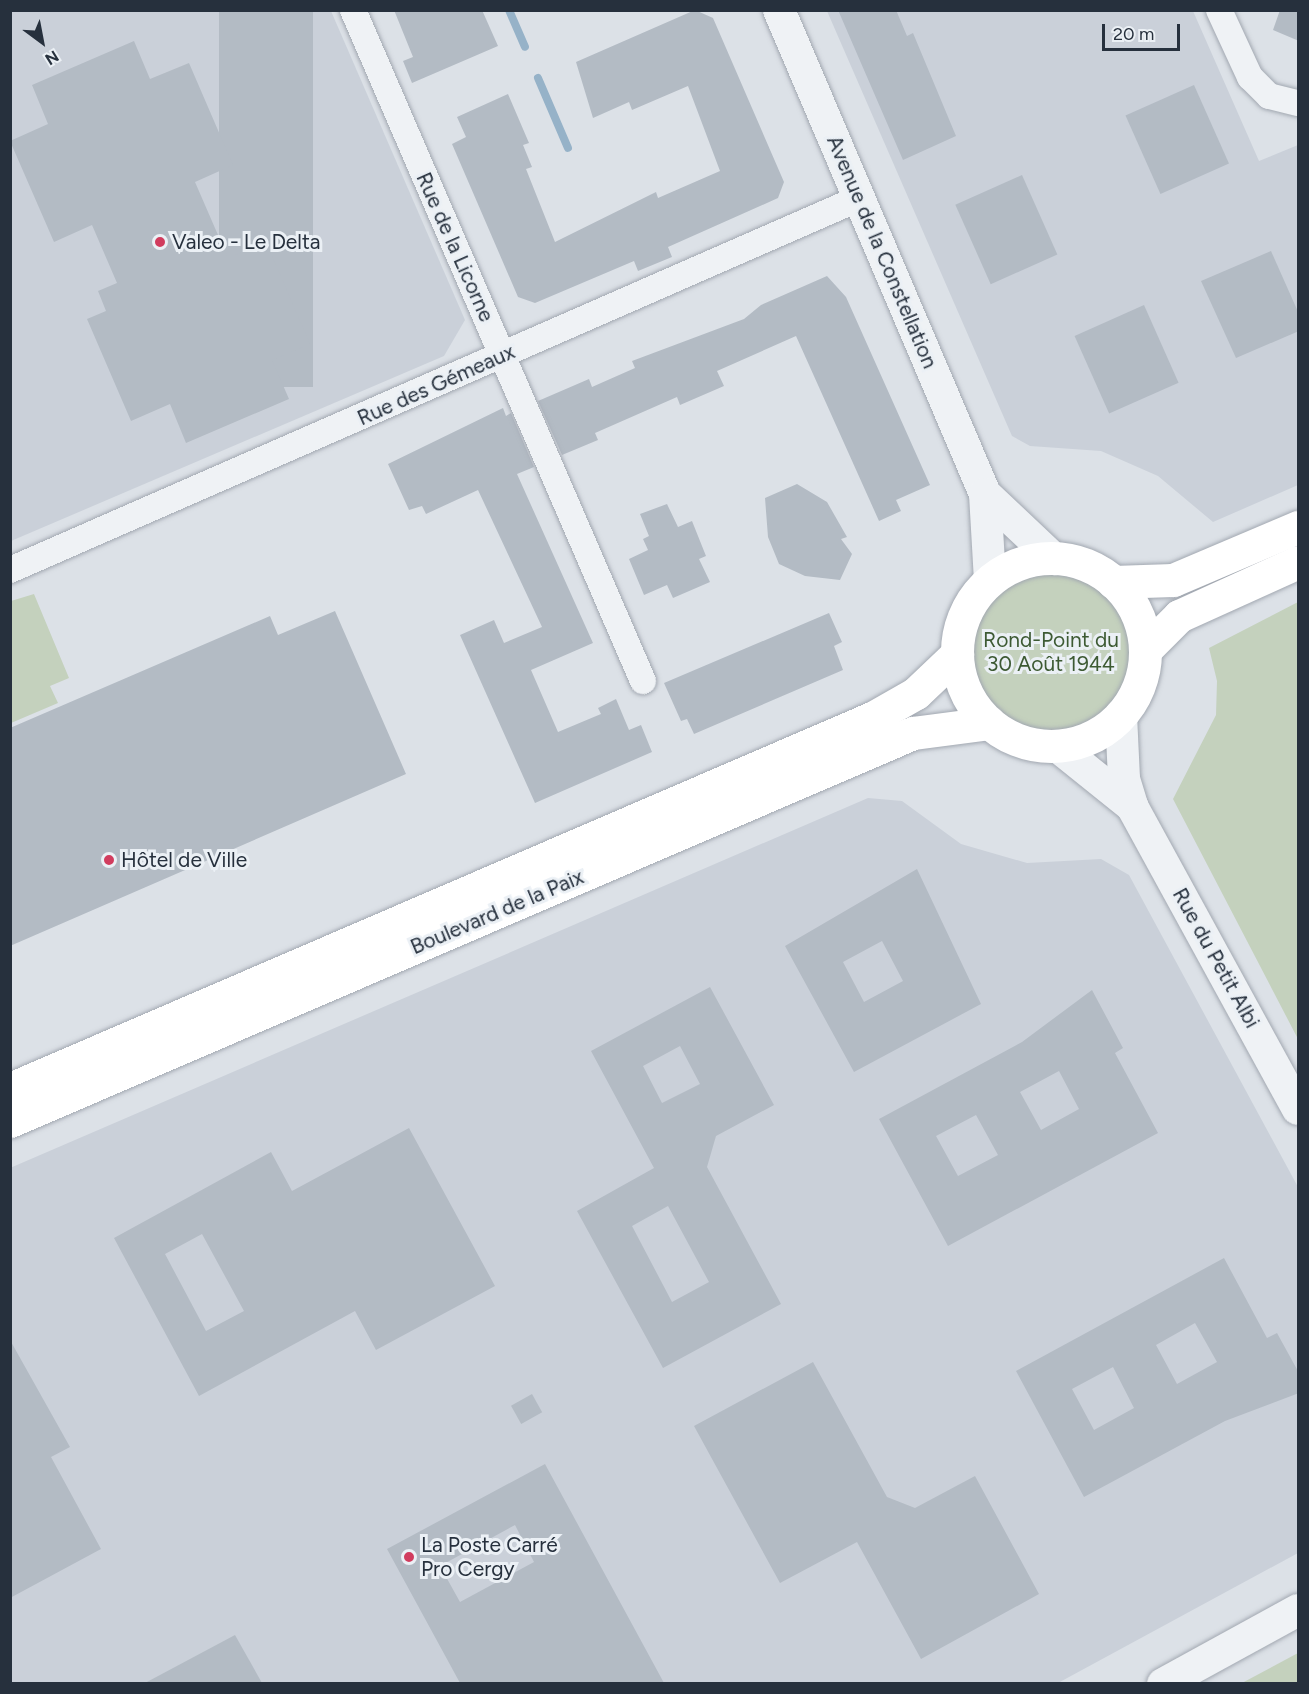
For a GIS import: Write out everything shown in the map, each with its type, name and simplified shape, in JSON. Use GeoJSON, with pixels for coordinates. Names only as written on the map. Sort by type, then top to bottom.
{"type":"FeatureCollection","features":[{"type":"Feature","properties":{"kind":"main road"},"geometry":{"type":"LineString","coordinates":[[1113,582],[1173,580],[1299,527]]}},
{"type":"Feature","properties":{"kind":"main road"},"geometry":{"type":"LineString","coordinates":[[1054,559],[1092,568],[1113,582],[1138,618],[1145,651],[1137,690],[1121,715],[1092,737],[1057,746],[1020,741],[988,723],[966,692],[957,654],[965,614],[990,581],[1025,562],[1054,559]]}},
{"type":"Feature","properties":{"kind":"main road"},"geometry":{"type":"LineString","coordinates":[[1145,651],[1179,616],[1299,562]]}},
{"type":"Feature","properties":{"kind":"main road","name":"Boulevard de la Paix"},"geometry":{"type":"LineString","coordinates":[[10,1089],[874,717],[916,693],[957,654]]}},
{"type":"Feature","properties":{"kind":"main road","name":"Boulevard de la Paix"},"geometry":{"type":"LineString","coordinates":[[10,1121],[913,733],[988,723]]}},
{"type":"Feature","properties":{"kind":"street","name":"Rue de la Licorne"},"geometry":{"type":"LineString","coordinates":[[353,10],[643,681]]}},
{"type":"Feature","properties":{"kind":"street","name":"Avenue de la Constellation"},"geometry":{"type":"LineString","coordinates":[[779,10],[985,494],[990,581]]}},
{"type":"Feature","properties":{"kind":"street"},"geometry":{"type":"LineString","coordinates":[[1219,10],[1255,82],[1273,98],[1299,103]]}},
{"type":"Feature","properties":{"kind":"street","name":"Rue des Gémeaux"},"geometry":{"type":"LineString","coordinates":[[10,570],[860,198]]}},
{"type":"Feature","properties":{"kind":"street","name":"Avenue de la Constellation"},"geometry":{"type":"LineString","coordinates":[[985,494],[1054,559]]}},
{"type":"Feature","properties":{"kind":"street","name":"Rue du Petit Albi"},"geometry":{"type":"LineString","coordinates":[[1121,715],[1124,779],[1133,808],[1299,1109]]}},
{"type":"Feature","properties":{"kind":"street","name":"Rue du Petit Albi"},"geometry":{"type":"LineString","coordinates":[[1057,746],[1133,808]]}},
{"type":"Feature","properties":{"kind":"street"},"geometry":{"type":"LineString","coordinates":[[1163,1683],[1299,1610]]}},
{"type":"Feature","properties":{"kind":"shaded area"},"geometry":{"type":"Polygon","coordinates":[[[11,11],[331,11],[465,320],[444,356],[11,541],[11,11]]]}},
{"type":"Feature","properties":{"kind":"shaded area"},"geometry":{"type":"Polygon","coordinates":[[[827,11],[1193,11],[1259,161],[1298,145],[1298,485],[1213,522],[1158,476],[1101,451],[1030,446],[1012,436],[827,11]]]}},
{"type":"Feature","properties":{"kind":"shaded area"},"geometry":{"type":"Polygon","coordinates":[[[868,798],[902,801],[961,844],[1027,863],[1101,859],[1129,875],[1298,1187],[1298,1553],[1058,1683],[11,1683],[10,1168],[868,798]]]}},
{"type":"Feature","properties":{"kind":"green space","name":"Rond-Point du 30 Août 1944"},"geometry":{"type":"Polygon","coordinates":[[[1051,573],[1081,579],[1107,597],[1125,623],[1131,653],[1125,683],[1107,709],[1081,727],[1051,733],[1021,727],[995,709],[977,683],[971,653],[977,623],[995,597],[1021,579],[1051,573]]]}},
{"type":"Feature","properties":{"kind":"green space"},"geometry":{"type":"Polygon","coordinates":[[[34,594],[69,678],[50,686],[58,703],[11,723],[11,601],[34,594]]]}},
{"type":"Feature","properties":{"kind":"green space"},"geometry":{"type":"Polygon","coordinates":[[[1298,602],[1298,1039],[1173,799],[1216,715],[1217,681],[1209,648],[1298,602]]]}},
{"type":"Feature","properties":{"kind":"green space"},"geometry":{"type":"Polygon","coordinates":[[[1298,1653],[1298,1683],[1242,1683],[1298,1653]]]}},
{"type":"Feature","properties":{"kind":"building"},"geometry":{"type":"Polygon","coordinates":[[[219,10],[313,10],[313,387],[219,387],[219,10]]]}},
{"type":"Feature","properties":{"kind":"building"},"geometry":{"type":"Polygon","coordinates":[[[394,10],[482,10],[498,46],[412,83],[403,61],[413,57],[394,10]]]}},
{"type":"Feature","properties":{"kind":"building"},"geometry":{"type":"Polygon","coordinates":[[[695,10],[713,18],[784,182],[778,198],[668,247],[672,257],[638,271],[634,261],[535,303],[518,297],[452,144],[466,137],[457,117],[508,94],[529,143],[523,145],[532,167],[526,169],[555,242],[656,192],[658,198],[720,171],[688,86],[632,110],[629,102],[593,118],[576,62],[695,10]]]}},
{"type":"Feature","properties":{"kind":"building"},"geometry":{"type":"Polygon","coordinates":[[[838,10],[896,10],[907,36],[913,33],[956,136],[903,160],[838,10]]]}},
{"type":"Feature","properties":{"kind":"building"},"geometry":{"type":"Polygon","coordinates":[[[1280,10],[1299,10],[1299,41],[1273,30],[1280,10]]]}},
{"type":"Feature","properties":{"kind":"building","name":"Valeo - Le Delta"},"geometry":{"type":"Polygon","coordinates":[[[134,41],[150,79],[189,63],[233,165],[195,182],[228,258],[266,242],[310,344],[272,360],[289,399],[186,443],[170,404],[131,421],[87,319],[106,311],[98,291],[117,283],[92,225],[54,242],[10,141],[48,124],[32,85],[134,41]]]}},
{"type":"Feature","properties":{"kind":"building"},"geometry":{"type":"Polygon","coordinates":[[[1194,85],[1229,164],[1160,194],[1125,116],[1194,85]]]}},
{"type":"Feature","properties":{"kind":"building"},"geometry":{"type":"Polygon","coordinates":[[[1022,175],[1057,254],[991,284],[955,205],[1022,175]]]}},
{"type":"Feature","properties":{"kind":"building"},"geometry":{"type":"Polygon","coordinates":[[[1271,251],[1299,314],[1299,331],[1236,358],[1201,281],[1271,251]]]}},
{"type":"Feature","properties":{"kind":"building"},"geometry":{"type":"Polygon","coordinates":[[[827,276],[846,297],[930,485],[896,500],[901,511],[879,521],[796,336],[717,371],[724,386],[680,405],[677,397],[595,433],[598,440],[562,455],[538,401],[589,379],[592,387],[635,368],[632,361],[744,319],[761,305],[827,276]]]}},
{"type":"Feature","properties":{"kind":"building"},"geometry":{"type":"Polygon","coordinates":[[[1144,305],[1179,383],[1109,414],[1075,336],[1144,305]]]}},
{"type":"Feature","properties":{"kind":"building"},"geometry":{"type":"Polygon","coordinates":[[[503,408],[506,416],[511,413],[534,467],[517,474],[593,643],[531,670],[558,732],[601,714],[598,708],[616,699],[629,730],[641,725],[652,752],[535,803],[460,635],[494,620],[504,643],[542,627],[478,490],[426,514],[422,506],[409,510],[388,464],[503,408]]]}},
{"type":"Feature","properties":{"kind":"building"},"geometry":{"type":"Polygon","coordinates":[[[797,484],[827,502],[847,537],[841,539],[852,554],[840,580],[805,576],[779,564],[768,537],[765,498],[797,484]]]}},
{"type":"Feature","properties":{"kind":"building"},"geometry":{"type":"Polygon","coordinates":[[[667,504],[678,527],[692,521],[706,556],[699,559],[710,582],[673,598],[667,585],[644,595],[629,559],[648,550],[643,539],[649,536],[640,514],[667,504]]]}},
{"type":"Feature","properties":{"kind":"building","name":"Hôtel de Ville"},"geometry":{"type":"Polygon","coordinates":[[[335,611],[406,774],[10,946],[10,728],[270,616],[278,635],[335,611]]]}},
{"type":"Feature","properties":{"kind":"building"},"geometry":{"type":"Polygon","coordinates":[[[829,613],[842,642],[834,646],[843,670],[694,734],[687,719],[681,721],[664,683],[829,613]]]}},
{"type":"Feature","properties":{"kind":"building"},"geometry":{"type":"Polygon","coordinates":[[[917,869],[981,1004],[854,1072],[785,946],[917,869]],[[882,941],[843,962],[864,1002],[903,981],[882,941]]]}},
{"type":"Feature","properties":{"kind":"building"},"geometry":{"type":"Polygon","coordinates":[[[710,987],[774,1105],[716,1136],[707,1167],[781,1304],[663,1368],[577,1211],[654,1168],[591,1051],[710,987]],[[680,1046],[643,1066],[662,1103],[700,1084],[680,1046]],[[668,1206],[632,1226],[672,1302],[709,1282],[668,1206]]]}},
{"type":"Feature","properties":{"kind":"building"},"geometry":{"type":"Polygon","coordinates":[[[1092,990],[1123,1048],[1115,1053],[1158,1133],[948,1246],[879,1119],[1022,1042],[1092,990]],[[1059,1071],[1020,1092],[1041,1130],[1079,1109],[1059,1071]],[[976,1115],[936,1136],[958,1176],[998,1155],[976,1115]]]}},
{"type":"Feature","properties":{"kind":"building"},"geometry":{"type":"Polygon","coordinates":[[[409,1128],[495,1286],[376,1350],[355,1311],[199,1396],[114,1238],[271,1152],[292,1191],[409,1128]],[[202,1234],[165,1254],[206,1331],[244,1311],[202,1234]]]}},
{"type":"Feature","properties":{"kind":"building"},"geometry":{"type":"Polygon","coordinates":[[[1224,1258],[1267,1338],[1277,1333],[1299,1373],[1299,1393],[1225,1421],[1084,1497],[1016,1371],[1224,1258]],[[1195,1323],[1156,1345],[1177,1384],[1217,1362],[1195,1323]],[[1113,1367],[1072,1389],[1094,1430],[1134,1408],[1113,1367]]]}},
{"type":"Feature","properties":{"kind":"building"},"geometry":{"type":"Polygon","coordinates":[[[10,1340],[70,1447],[51,1457],[101,1549],[10,1598],[10,1340]]]}},
{"type":"Feature","properties":{"kind":"building"},"geometry":{"type":"Polygon","coordinates":[[[813,1362],[887,1497],[915,1508],[975,1476],[1039,1594],[921,1659],[857,1542],[780,1583],[694,1426],[813,1362]]]}},
{"type":"Feature","properties":{"kind":"building"},"geometry":{"type":"Polygon","coordinates":[[[532,1394],[542,1412],[521,1424],[511,1406],[532,1394]]]}},
{"type":"Feature","properties":{"kind":"building"},"geometry":{"type":"Polygon","coordinates":[[[545,1464],[664,1683],[460,1683],[387,1549],[545,1464]],[[515,1525],[440,1566],[460,1602],[534,1562],[515,1525]]]}},
{"type":"Feature","properties":{"kind":"building"},"geometry":{"type":"Polygon","coordinates":[[[235,1635],[262,1683],[145,1683],[235,1635]]]}},
{"type":"Feature","properties":{"kind":"waterway"},"geometry":{"type":"LineString","coordinates":[[509,10],[525,47]]}},
{"type":"Feature","properties":{"kind":"waterway"},"geometry":{"type":"LineString","coordinates":[[538,78],[568,148]]}},
{"type":"Feature","properties":{"kind":"place","name":"Valeo - Le Delta"},"geometry":{"type":"Point","coordinates":[160,242]}},
{"type":"Feature","properties":{"kind":"place","name":"Hôtel de Ville"},"geometry":{"type":"Point","coordinates":[109,860]}},
{"type":"Feature","properties":{"kind":"place","name":"La Poste Carré Pro Cergy"},"geometry":{"type":"Point","coordinates":[409,1557]}}]}
